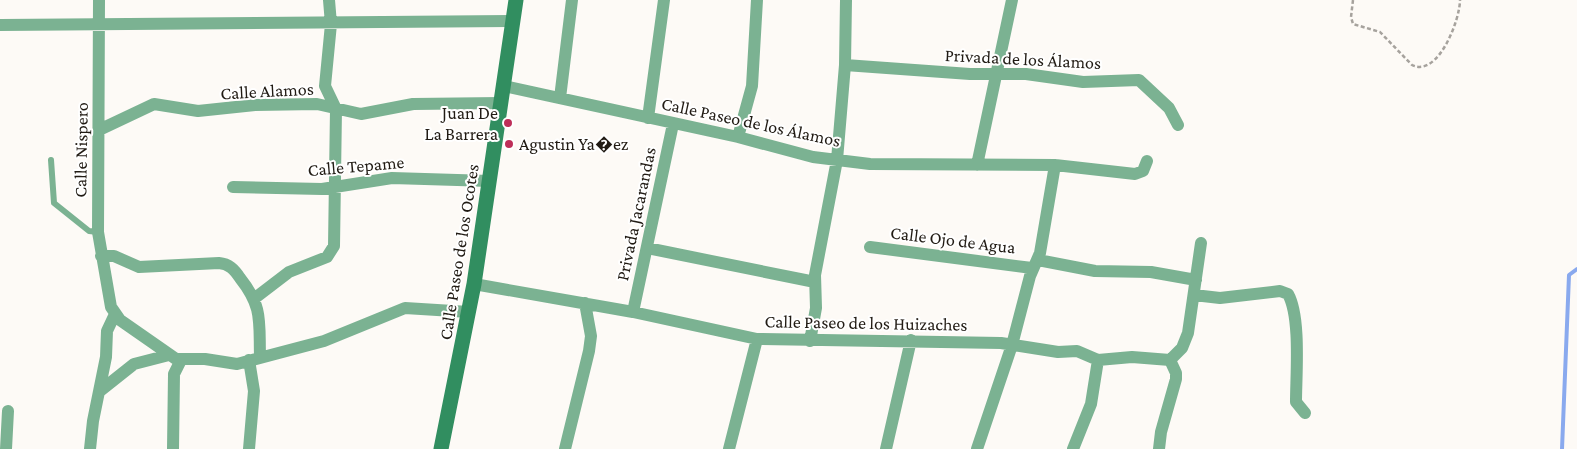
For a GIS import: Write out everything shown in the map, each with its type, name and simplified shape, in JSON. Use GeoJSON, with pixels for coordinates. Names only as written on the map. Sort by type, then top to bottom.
{"type":"FeatureCollection","features":[{"type":"Feature","properties":{"kind":"street","name":"Calle Nispero"},"geometry":{"type":"LineString","coordinates":[[99,0],[98,232],[109,298],[114,314]]}},
{"type":"Feature","properties":{"kind":"street"},"geometry":{"type":"LineString","coordinates":[[255,298],[283,275],[327,257],[334,246],[336,109],[326,86],[331,24],[329,0]]}},
{"type":"Feature","properties":{"kind":"street","name":"Calle Paseo de los Ocotes"},"geometry":{"type":"LineString","coordinates":[[441,449],[474,284],[516,0]]}},
{"type":"Feature","properties":{"kind":"street"},"geometry":{"type":"LineString","coordinates":[[560,98],[572,0]]}},
{"type":"Feature","properties":{"kind":"street"},"geometry":{"type":"LineString","coordinates":[[648,118],[664,0]]}},
{"type":"Feature","properties":{"kind":"street"},"geometry":{"type":"LineString","coordinates":[[738,137],[752,86],[757,0]]}},
{"type":"Feature","properties":{"kind":"street"},"geometry":{"type":"LineString","coordinates":[[810,341],[816,308],[815,282],[837,160],[845,65],[846,0]]}},
{"type":"Feature","properties":{"kind":"street"},"geometry":{"type":"LineString","coordinates":[[977,165],[998,74],[1012,0]]}},
{"type":"Feature","properties":{"kind":"street"},"geometry":{"type":"LineString","coordinates":[[0,25],[98,26],[512,21]]}},
{"type":"Feature","properties":{"kind":"street","name":"Privada de los Álamos"},"geometry":{"type":"LineString","coordinates":[[845,65],[970,74],[1026,74],[1098,82],[1139,80],[1169,108],[1178,125]]}},
{"type":"Feature","properties":{"kind":"street","name":"Calle Paseo de los Álamos"},"geometry":{"type":"LineString","coordinates":[[504,86],[738,137],[775,149],[837,160],[888,165],[1055,165],[1138,174],[1143,171],[1147,161]]}},
{"type":"Feature","properties":{"kind":"street","name":"Calle Alamos"},"geometry":{"type":"LineString","coordinates":[[99,130],[154,104],[198,111],[255,106],[317,104],[361,114],[413,104],[501,103]]}},
{"type":"Feature","properties":{"kind":"street","name":"Privada Jacarandas"},"geometry":{"type":"LineString","coordinates":[[633,312],[673,124]]}},
{"type":"Feature","properties":{"kind":"street"},"geometry":{"type":"LineString","coordinates":[[977,449],[1012,345],[1035,264],[1055,165]]}},
{"type":"Feature","properties":{"kind":"street","name":"Calle Tepame"},"geometry":{"type":"LineString","coordinates":[[233,187],[334,188],[392,178],[490,181]]}},
{"type":"Feature","properties":{"kind":"street"},"geometry":{"type":"LineString","coordinates":[[1159,449],[1161,432],[1176,379],[1176,373],[1170,360],[1186,341],[1201,242]]}},
{"type":"Feature","properties":{"kind":"street","name":"Calle Ojo de Agua"},"geometry":{"type":"LineString","coordinates":[[870,247],[1095,271],[1151,272],[1196,280]]}},
{"type":"Feature","properties":{"kind":"street"},"geometry":{"type":"LineString","coordinates":[[647,248],[815,282]]}},
{"type":"Feature","properties":{"kind":"street"},"geometry":{"type":"LineString","coordinates":[[101,256],[114,256],[139,267],[219,263],[228,265],[255,298],[258,310],[249,449]]}},
{"type":"Feature","properties":{"kind":"street","name":"Calle Paseo de los Huizaches"},"geometry":{"type":"LineString","coordinates":[[474,284],[633,312],[758,339],[810,341],[911,340],[1012,345],[1058,352],[1077,351],[1098,360],[1132,357],[1170,360]]}},
{"type":"Feature","properties":{"kind":"street"},"geometry":{"type":"LineString","coordinates":[[1194,295],[1220,298],[1286,292],[1292,304],[1294,323],[1296,402],[1305,413]]}},
{"type":"Feature","properties":{"kind":"street"},"geometry":{"type":"LineString","coordinates":[[565,449],[589,351],[591,336],[585,303]]}},
{"type":"Feature","properties":{"kind":"street"},"geometry":{"type":"LineString","coordinates":[[100,391],[134,364],[175,358],[206,359],[237,364],[324,341],[405,308],[469,312]]}},
{"type":"Feature","properties":{"kind":"street"},"geometry":{"type":"LineString","coordinates":[[90,449],[93,421],[107,353],[107,331],[114,314],[175,358]]}},
{"type":"Feature","properties":{"kind":"street"},"geometry":{"type":"LineString","coordinates":[[729,449],[758,339]]}},
{"type":"Feature","properties":{"kind":"street"},"geometry":{"type":"LineString","coordinates":[[886,449],[911,340]]}},
{"type":"Feature","properties":{"kind":"street"},"geometry":{"type":"LineString","coordinates":[[173,449],[175,358]]}},
{"type":"Feature","properties":{"kind":"street"},"geometry":{"type":"LineString","coordinates":[[1073,449],[1090,409],[1098,360]]}},
{"type":"Feature","properties":{"kind":"street"},"geometry":{"type":"LineString","coordinates":[[6,449],[8,411]]}},
{"type":"Feature","properties":{"kind":"lane"},"geometry":{"type":"LineString","coordinates":[[51,160],[54,203],[89,231],[98,232]]}},
{"type":"Feature","properties":{"kind":"path"},"geometry":{"type":"LineString","coordinates":[[1353,0],[1351,17],[1353,24],[1380,32],[1412,66],[1418,68],[1429,66],[1436,58],[1456,23],[1460,0]]}},
{"type":"Feature","properties":{"kind":"waterway"},"geometry":{"type":"LineString","coordinates":[[1562,449],[1569,275],[1577,269]]}},
{"type":"Feature","properties":{"kind":"place","name":"Juan De La Barrera"},"geometry":{"type":"Point","coordinates":[508,123]}},
{"type":"Feature","properties":{"kind":"place","name":"Agustin Ya�ez"},"geometry":{"type":"Point","coordinates":[509,144]}}]}
